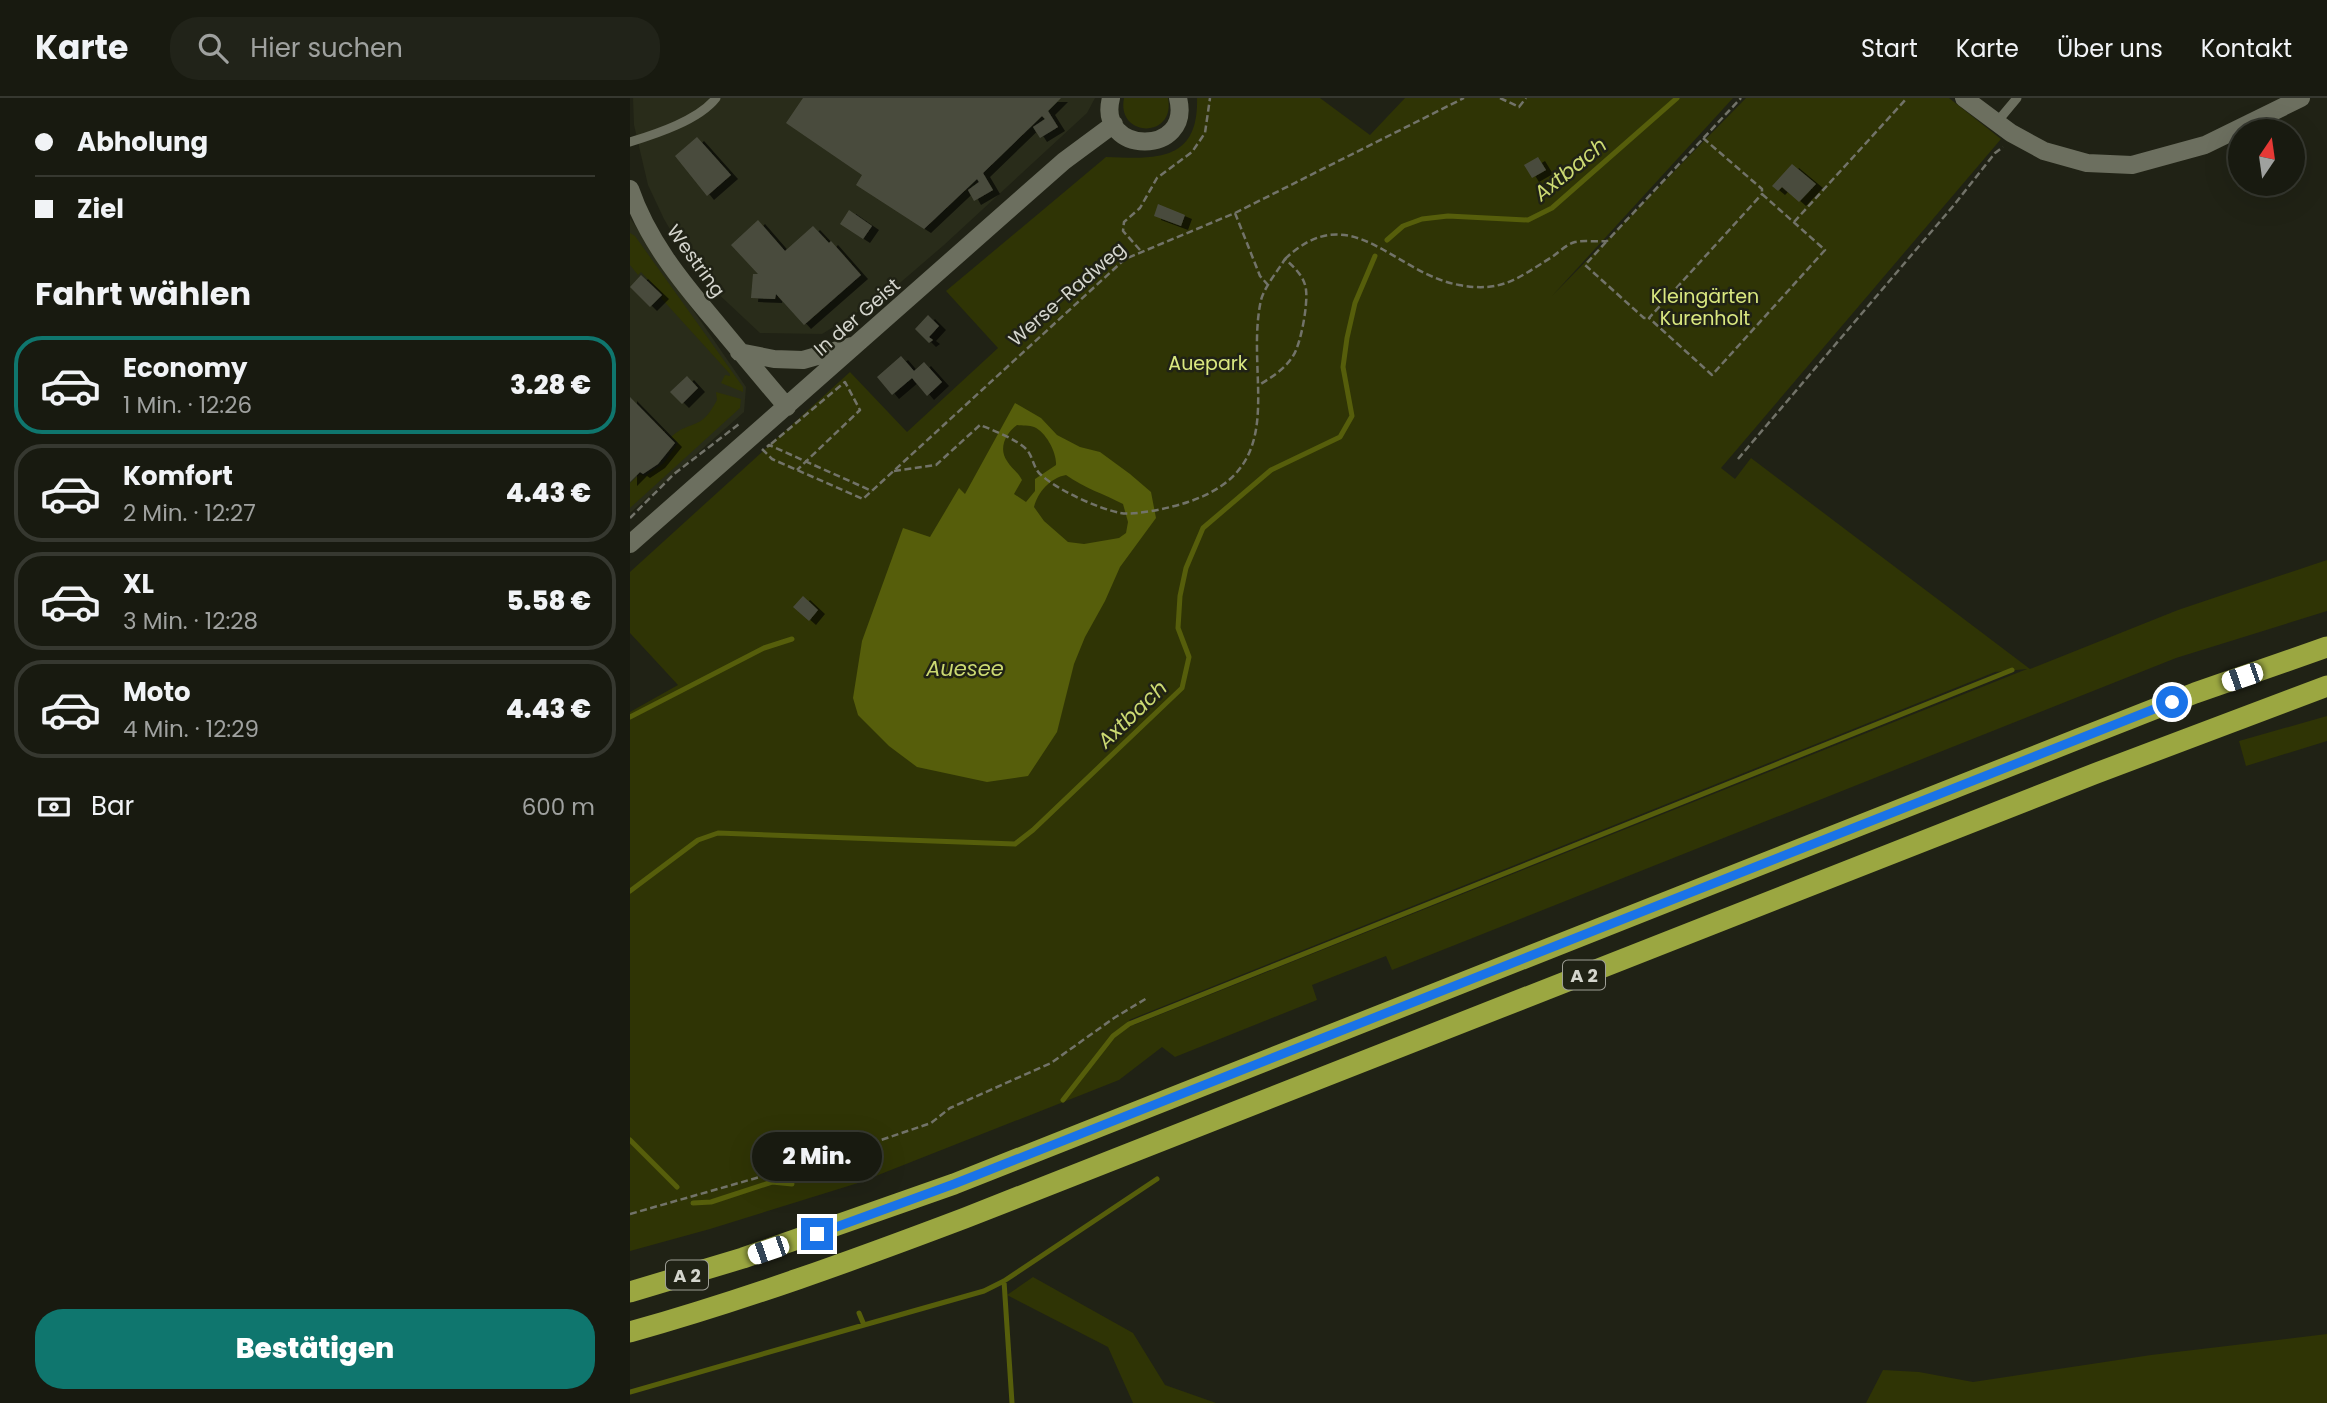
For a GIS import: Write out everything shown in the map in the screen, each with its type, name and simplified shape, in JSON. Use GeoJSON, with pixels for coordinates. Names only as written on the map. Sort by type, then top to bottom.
{"type":"FeatureCollection","features":[{"type":"Feature","properties":{"kind":"highway","name":"A 2"},"geometry":{"type":"LineString","coordinates":[[630,1292],[743,1258],[954,1184],[2091,734],[2327,648]]}},
{"type":"Feature","properties":{"kind":"highway","name":"A 2"},"geometry":{"type":"LineString","coordinates":[[630,1332],[790,1282],[952,1223],[2094,774],[2327,686]]}},
{"type":"Feature","properties":{"kind":"main road"},"geometry":{"type":"LineString","coordinates":[[1111,98],[1110,114],[1114,124],[1127,138],[1145,143],[1155,141],[1171,131],[1179,114],[1178,98]]}},
{"type":"Feature","properties":{"kind":"main road"},"geometry":{"type":"LineString","coordinates":[[1964,98],[2017,136],[2044,151],[2087,163],[2132,166],[2205,145],[2301,98]]}},
{"type":"Feature","properties":{"kind":"main road","name":"In der Geist"},"geometry":{"type":"LineString","coordinates":[[630,544],[757,444],[787,407],[1064,161],[1114,124]]}},
{"type":"Feature","properties":{"kind":"main road","name":"Westring"},"geometry":{"type":"LineString","coordinates":[[630,189],[637,210],[654,241],[684,284],[787,407]]}},
{"type":"Feature","properties":{"kind":"main road"},"geometry":{"type":"LineString","coordinates":[[739,352],[774,359],[803,360],[859,344]]}},
{"type":"Feature","properties":{"kind":"lane"},"geometry":{"type":"LineString","coordinates":[[630,142],[659,133],[707,108],[716,98]]}},
{"type":"Feature","properties":{"kind":"lane"},"geometry":{"type":"LineString","coordinates":[[1997,122],[2017,98]]}},
{"type":"Feature","properties":{"kind":"path"},"geometry":{"type":"LineString","coordinates":[[1140,251],[1123,231],[1124,222],[1140,208],[1157,178],[1192,152],[1205,133],[1210,98]]}},
{"type":"Feature","properties":{"kind":"path"},"geometry":{"type":"LineString","coordinates":[[1448,106],[1450,98]]}},
{"type":"Feature","properties":{"kind":"path","name":"Werse-Radweg"},"geometry":{"type":"LineString","coordinates":[[872,491],[1125,259],[1235,213],[1464,98]]}},
{"type":"Feature","properties":{"kind":"path"},"geometry":{"type":"LineString","coordinates":[[1500,98],[1519,107],[1526,98]]}},
{"type":"Feature","properties":{"kind":"path"},"geometry":{"type":"LineString","coordinates":[[1703,138],[1762,189],[1762,194],[1825,250],[1712,375],[1585,265],[1703,138],[1741,98]]}},
{"type":"Feature","properties":{"kind":"path"},"geometry":{"type":"LineString","coordinates":[[1794,222],[1907,98]]}},
{"type":"Feature","properties":{"kind":"path"},"geometry":{"type":"LineString","coordinates":[[1738,459],[1995,153],[2017,136]]}},
{"type":"Feature","properties":{"kind":"path"},"geometry":{"type":"LineString","coordinates":[[1649,318],[1762,194]]}},
{"type":"Feature","properties":{"kind":"path"},"geometry":{"type":"LineString","coordinates":[[1235,213],[1260,276],[1268,285]]}},
{"type":"Feature","properties":{"kind":"path"},"geometry":{"type":"LineString","coordinates":[[894,471],[936,465],[980,425],[997,432],[1027,451],[1037,471],[1060,490],[1122,514],[1173,508],[1198,499],[1226,482],[1247,460],[1259,416],[1258,330],[1262,297],[1285,259],[1295,249],[1324,235],[1353,235],[1442,281],[1475,287],[1497,287],[1515,280],[1574,242],[1607,242]]}},
{"type":"Feature","properties":{"kind":"path"},"geometry":{"type":"LineString","coordinates":[[1259,385],[1276,375],[1293,358],[1300,341],[1306,290],[1296,268],[1285,259]]}},
{"type":"Feature","properties":{"kind":"path"},"geometry":{"type":"LineString","coordinates":[[769,445],[845,382],[860,410],[797,470]]}},
{"type":"Feature","properties":{"kind":"path"},"geometry":{"type":"LineString","coordinates":[[630,518],[674,474],[738,423],[757,444],[772,459],[863,499],[872,491],[769,445],[757,444]]}},
{"type":"Feature","properties":{"kind":"path"},"geometry":{"type":"LineString","coordinates":[[630,1214],[837,1155],[931,1123],[950,1108],[1051,1063],[1147,998]]}},
{"type":"Feature","properties":{"kind":"shaded area"},"geometry":{"type":"Polygon","coordinates":[[[633,98],[1095,98],[1087,113],[944,245],[887,294],[822,334],[760,333],[713,289],[685,255],[648,185],[634,125],[633,98]]]}},
{"type":"Feature","properties":{"kind":"shaded area"},"geometry":{"type":"Polygon","coordinates":[[[630,218],[746,387],[744,412],[630,513],[630,218]]]}},
{"type":"Feature","properties":{"kind":"green space"},"geometry":{"type":"Polygon","coordinates":[[[1124,98],[1168,98],[1168,111],[1163,121],[1155,127],[1137,126],[1129,121],[1124,111],[1124,98]]]}},
{"type":"Feature","properties":{"kind":"green space"},"geometry":{"type":"Polygon","coordinates":[[[1197,98],[1320,98],[1370,135],[1405,98],[1733,98],[1552,296],[1746,98],[1949,98],[2001,139],[1721,468],[1735,479],[1751,458],[2030,669],[2178,610],[2327,560],[2327,611],[2176,658],[1392,970],[1386,956],[1312,985],[1317,1000],[1175,1057],[1162,1047],[1119,1080],[858,1183],[630,1251],[630,712],[678,685],[630,633],[630,572],[850,372],[907,432],[998,348],[946,291],[1106,157],[1141,158],[1170,153],[1182,146],[1196,119],[1197,98]],[[2027,669],[1995,672],[1129,1020],[1134,1025],[2027,669]]]}},
{"type":"Feature","properties":{"kind":"green space"},"geometry":{"type":"Polygon","coordinates":[[[630,233],[635,236],[743,387],[743,392],[721,383],[725,375],[730,374],[661,298],[663,295],[641,272],[638,275],[630,265],[630,233]]]}},
{"type":"Feature","properties":{"kind":"green space"},"geometry":{"type":"Polygon","coordinates":[[[716,392],[741,399],[740,408],[630,508],[630,483],[640,474],[645,476],[664,463],[678,443],[671,437],[707,416],[717,400],[716,392]]]}},
{"type":"Feature","properties":{"kind":"green space"},"geometry":{"type":"Polygon","coordinates":[[[2327,716],[2327,741],[2246,766],[2239,741],[2327,716]]]}},
{"type":"Feature","properties":{"kind":"green space"},"geometry":{"type":"Polygon","coordinates":[[[1033,1277],[1133,1333],[1165,1385],[1216,1403],[1133,1403],[1108,1347],[1007,1295],[1033,1277]]]}},
{"type":"Feature","properties":{"kind":"green space"},"geometry":{"type":"Polygon","coordinates":[[[2327,1334],[2327,1403],[1866,1403],[1883,1370],[1919,1372],[1973,1382],[2151,1355],[2327,1334]]]}},
{"type":"Feature","properties":{"kind":"water","name":"Auesee"},"geometry":{"type":"Polygon","coordinates":[[[1015,403],[1041,418],[1057,435],[1080,447],[1100,452],[1151,492],[1156,518],[1120,567],[1085,637],[1074,664],[1057,732],[1028,776],[987,782],[917,767],[889,746],[858,715],[853,698],[862,641],[903,528],[930,537],[959,488],[965,494],[1015,403]],[[1017,425],[1007,436],[1003,451],[1007,461],[1022,480],[1014,494],[1026,502],[1035,491],[1035,479],[1056,465],[1056,460],[1043,433],[1032,426],[1017,425]],[[1066,475],[1050,482],[1036,501],[1034,507],[1044,521],[1068,542],[1084,544],[1119,538],[1126,533],[1128,522],[1123,504],[1066,475]]]}},
{"type":"Feature","properties":{"kind":"building"},"geometry":{"type":"Polygon","coordinates":[[[803,98],[1061,98],[1048,111],[1058,127],[1040,138],[1033,127],[1045,119],[1042,116],[983,173],[993,190],[974,201],[968,190],[979,182],[977,179],[924,229],[856,185],[862,175],[786,123],[803,98]]]}},
{"type":"Feature","properties":{"kind":"building"},"geometry":{"type":"Polygon","coordinates":[[[697,137],[731,175],[707,196],[675,156],[697,137]]]}},
{"type":"Feature","properties":{"kind":"building"},"geometry":{"type":"Polygon","coordinates":[[[1538,157],[1546,170],[1532,178],[1524,165],[1538,157]]]}},
{"type":"Feature","properties":{"kind":"building"},"geometry":{"type":"Polygon","coordinates":[[[1792,164],[1816,184],[1799,202],[1782,187],[1778,191],[1772,186],[1792,164]]]}},
{"type":"Feature","properties":{"kind":"building"},"geometry":{"type":"Polygon","coordinates":[[[1158,204],[1185,215],[1181,226],[1154,216],[1158,204]]]}},
{"type":"Feature","properties":{"kind":"building"},"geometry":{"type":"Polygon","coordinates":[[[849,210],[872,226],[863,239],[840,224],[849,210]]]}},
{"type":"Feature","properties":{"kind":"building"},"geometry":{"type":"Polygon","coordinates":[[[758,220],[785,251],[813,226],[829,243],[831,241],[861,275],[804,325],[776,294],[775,299],[751,298],[753,274],[758,274],[731,245],[758,220]]]}},
{"type":"Feature","properties":{"kind":"building"},"geometry":{"type":"Polygon","coordinates":[[[641,275],[662,295],[650,307],[630,287],[641,275]]]}},
{"type":"Feature","properties":{"kind":"building"},"geometry":{"type":"Polygon","coordinates":[[[928,315],[939,326],[929,337],[933,340],[929,343],[915,329],[928,315]]]}},
{"type":"Feature","properties":{"kind":"building"},"geometry":{"type":"Polygon","coordinates":[[[901,356],[914,371],[924,362],[942,382],[927,396],[912,378],[892,395],[877,377],[901,356]]]}},
{"type":"Feature","properties":{"kind":"building"},"geometry":{"type":"Polygon","coordinates":[[[687,376],[698,388],[682,404],[670,392],[687,376]]]}},
{"type":"Feature","properties":{"kind":"building"},"geometry":{"type":"Polygon","coordinates":[[[630,397],[675,443],[658,464],[643,474],[640,472],[630,482],[630,397]]]}},
{"type":"Feature","properties":{"kind":"building"},"geometry":{"type":"Polygon","coordinates":[[[803,596],[818,610],[809,621],[793,607],[803,596]]]}},
{"type":"Feature","properties":{"kind":"waterway","name":"Axtbach"},"geometry":{"type":"LineString","coordinates":[[1387,240],[1403,226],[1422,219],[1448,216],[1528,220],[1552,208],[1677,98]]}},
{"type":"Feature","properties":{"kind":"waterway","name":"Axtbach"},"geometry":{"type":"LineString","coordinates":[[630,891],[698,840],[718,833],[1015,844],[1033,830],[1182,688],[1189,657],[1178,628],[1180,596],[1186,568],[1203,528],[1271,470],[1340,437],[1352,416],[1343,367],[1347,338],[1355,303],[1375,256]]}},
{"type":"Feature","properties":{"kind":"waterway"},"geometry":{"type":"LineString","coordinates":[[630,717],[764,648],[792,639]]}},
{"type":"Feature","properties":{"kind":"waterway"},"geometry":{"type":"LineString","coordinates":[[1063,1100],[1113,1036],[1129,1024],[2012,670]]}},
{"type":"Feature","properties":{"kind":"waterway"},"geometry":{"type":"LineString","coordinates":[[630,1140],[677,1187]]}},
{"type":"Feature","properties":{"kind":"waterway"},"geometry":{"type":"LineString","coordinates":[[859,1313],[864,1325],[984,1291],[1004,1281],[1157,1179]]}},
{"type":"Feature","properties":{"kind":"waterway"},"geometry":{"type":"LineString","coordinates":[[693,1203],[711,1202],[772,1182],[792,1184]]}},
{"type":"Feature","properties":{"kind":"waterway"},"geometry":{"type":"LineString","coordinates":[[1004,1281],[1012,1403]]}},
{"type":"Feature","properties":{"kind":"waterway"},"geometry":{"type":"LineString","coordinates":[[630,1392],[864,1325]]}},
{"type":"Feature","properties":{"kind":"route"},"geometry":{"type":"LineString","coordinates":[[817,1234],[954,1184],[2172,702]]}},
{"type":"Feature","properties":{"kind":"park label","name":"Kleingärten Kurenholt"},"geometry":{"type":"Point","coordinates":[1705,307]}},
{"type":"Feature","properties":{"kind":"park label","name":"Auepark"},"geometry":{"type":"Point","coordinates":[1208,363]}}]}
